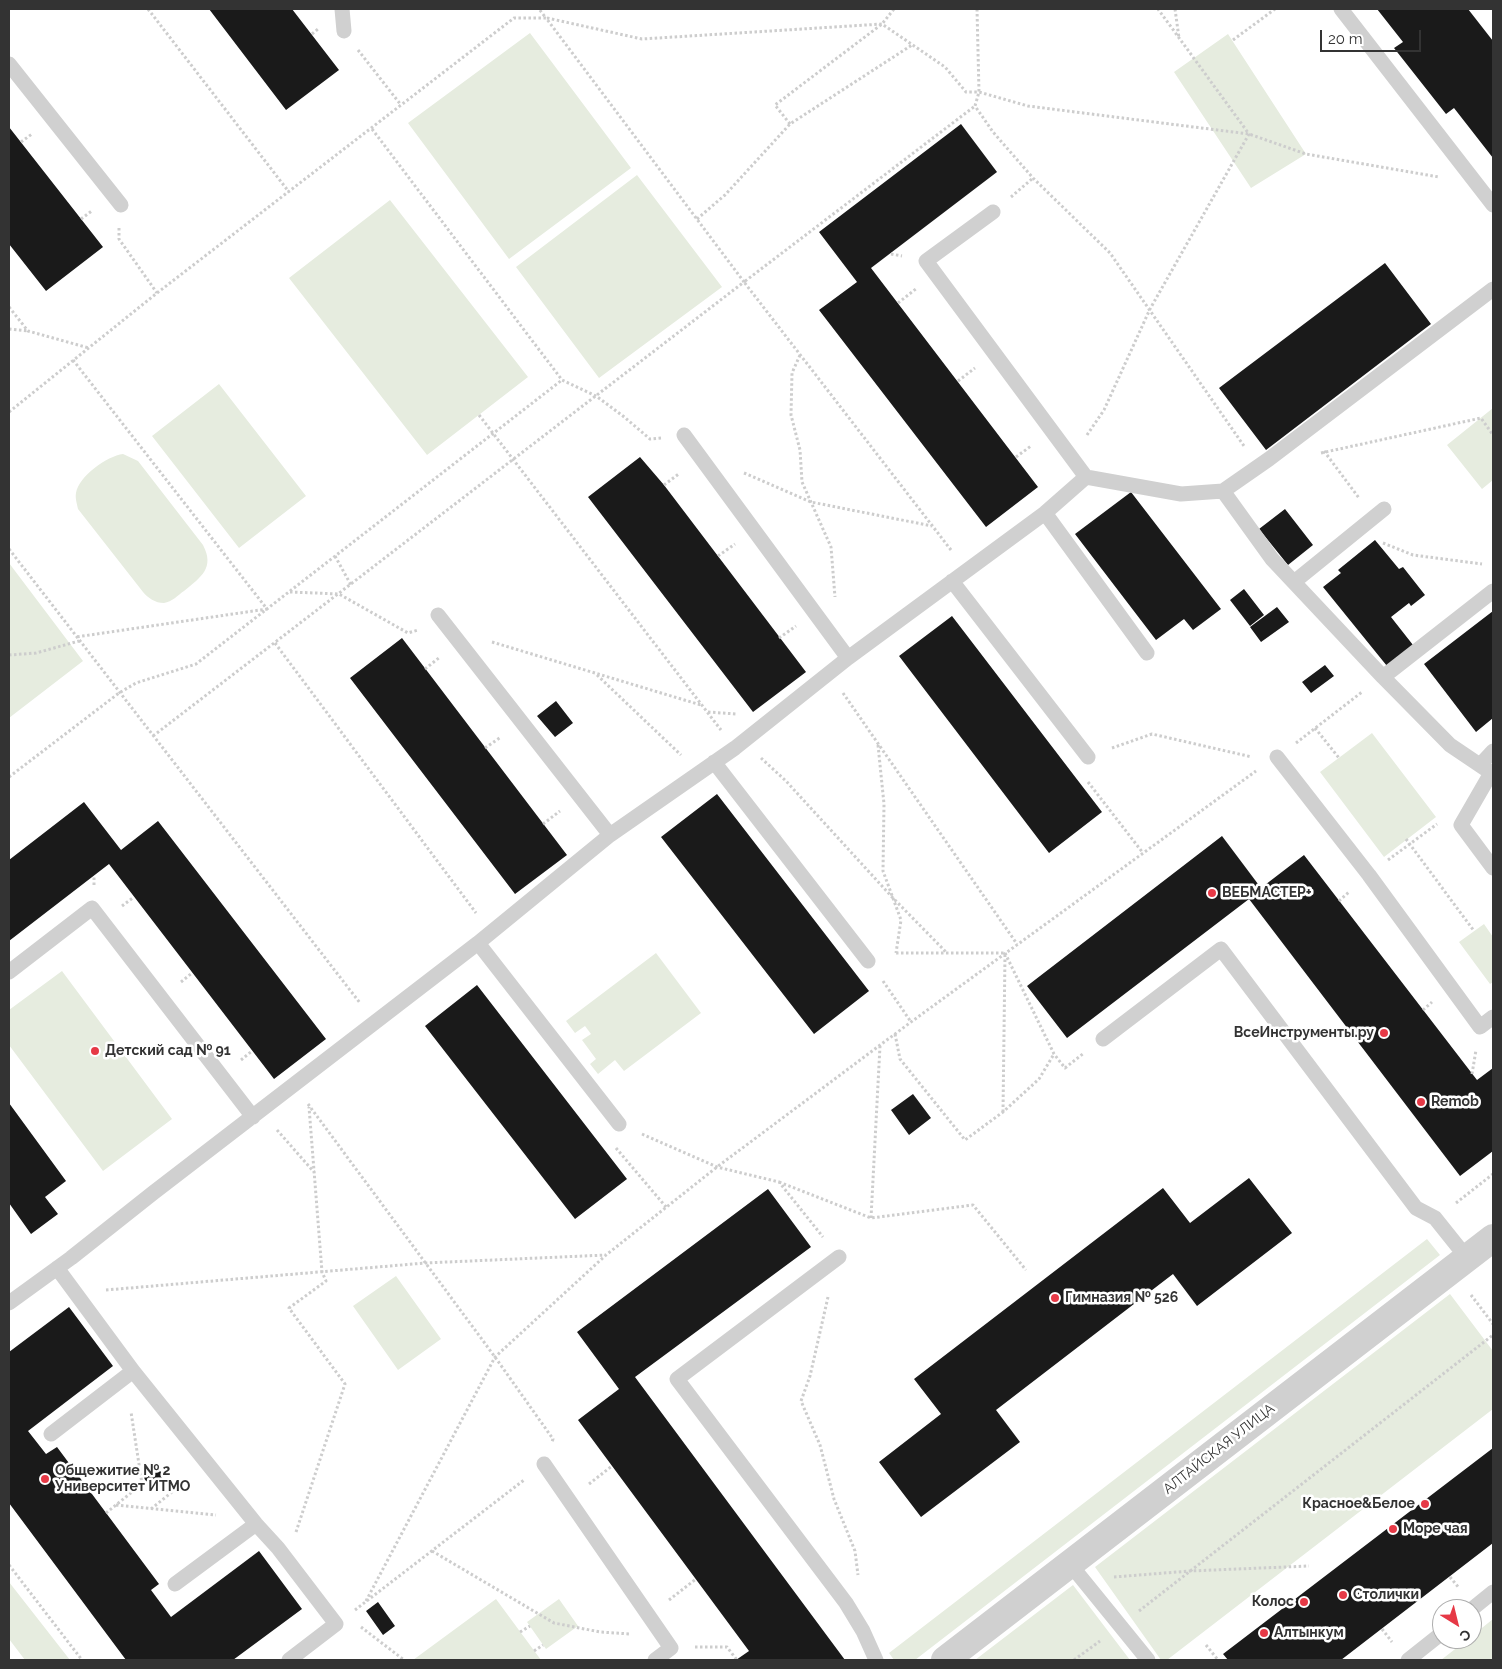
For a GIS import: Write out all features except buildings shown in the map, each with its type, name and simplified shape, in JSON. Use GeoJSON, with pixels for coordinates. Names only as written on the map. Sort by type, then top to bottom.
{"type":"FeatureCollection","features":[{"type":"Feature","properties":{"kind":"street","name":"АЛТАЙСКАЯ УЛИЦА"},"geometry":{"type":"LineString","coordinates":[[945,1660],[1077,1572],[1493,1238]]}},
{"type":"Feature","properties":{"kind":"lane"},"geometry":{"type":"LineString","coordinates":[[342,9],[344,31]]}},
{"type":"Feature","properties":{"kind":"lane"},"geometry":{"type":"LineString","coordinates":[[1341,9],[1493,205]]}},
{"type":"Feature","properties":{"kind":"lane"},"geometry":{"type":"LineString","coordinates":[[9,64],[121,205]]}},
{"type":"Feature","properties":{"kind":"lane"},"geometry":{"type":"LineString","coordinates":[[993,212],[926,261],[1086,477],[1181,494],[1223,491],[1493,289]]}},
{"type":"Feature","properties":{"kind":"lane"},"geometry":{"type":"LineString","coordinates":[[684,435],[848,658]]}},
{"type":"Feature","properties":{"kind":"lane"},"geometry":{"type":"LineString","coordinates":[[9,1303],[491,933],[610,835],[739,745],[848,658],[1045,513],[1086,477]]}},
{"type":"Feature","properties":{"kind":"lane"},"geometry":{"type":"LineString","coordinates":[[1223,491],[1272,559],[1383,676],[1450,745],[1488,770]]}},
{"type":"Feature","properties":{"kind":"lane"},"geometry":{"type":"LineString","coordinates":[[1045,513],[1147,653]]}},
{"type":"Feature","properties":{"kind":"lane"},"geometry":{"type":"LineString","coordinates":[[1294,582],[1374,517]]}},
{"type":"Feature","properties":{"kind":"lane"},"geometry":{"type":"LineString","coordinates":[[952,581],[1088,757]]}},
{"type":"Feature","properties":{"kind":"lane"},"geometry":{"type":"LineString","coordinates":[[1383,676],[1493,591]]}},
{"type":"Feature","properties":{"kind":"lane"},"geometry":{"type":"LineString","coordinates":[[444,623],[610,835]]}},
{"type":"Feature","properties":{"kind":"lane"},"geometry":{"type":"LineString","coordinates":[[1493,751],[1488,770],[1460,825],[1493,868]]}},
{"type":"Feature","properties":{"kind":"lane"},"geometry":{"type":"LineString","coordinates":[[1272,760],[1369,875],[1480,1027],[1493,1017]]}},
{"type":"Feature","properties":{"kind":"lane"},"geometry":{"type":"LineString","coordinates":[[714,762],[865,957]]}},
{"type":"Feature","properties":{"kind":"lane"},"geometry":{"type":"LineString","coordinates":[[9,972],[92,908],[253,1117]]}},
{"type":"Feature","properties":{"kind":"lane"},"geometry":{"type":"LineString","coordinates":[[478,943],[619,1124]]}},
{"type":"Feature","properties":{"kind":"lane"},"geometry":{"type":"LineString","coordinates":[[1102,1039],[1221,949],[1416,1208],[1435,1218],[1466,1258]]}},
{"type":"Feature","properties":{"kind":"lane"},"geometry":{"type":"LineString","coordinates":[[839,1257],[678,1379],[846,1603],[863,1631],[876,1660]]}},
{"type":"Feature","properties":{"kind":"lane"},"geometry":{"type":"LineString","coordinates":[[57,1268],[133,1371],[256,1524],[342,1620],[289,1660]]}},
{"type":"Feature","properties":{"kind":"lane"},"geometry":{"type":"LineString","coordinates":[[51,1434],[133,1371]]}},
{"type":"Feature","properties":{"kind":"lane"},"geometry":{"type":"LineString","coordinates":[[544,1464],[667,1642],[656,1660]]}},
{"type":"Feature","properties":{"kind":"lane"},"geometry":{"type":"LineString","coordinates":[[176,1584],[256,1524]]}},
{"type":"Feature","properties":{"kind":"lane"},"geometry":{"type":"LineString","coordinates":[[1077,1572],[1148,1660]]}},
{"type":"Feature","properties":{"kind":"lane"},"geometry":{"type":"LineString","coordinates":[[1482,1601],[1493,1592]]}},
{"type":"Feature","properties":{"kind":"lane"},"geometry":{"type":"LineString","coordinates":[[1408,1660],[1432,1641]]}},
{"type":"Feature","properties":{"kind":"path"},"geometry":{"type":"LineString","coordinates":[[148,9],[289,192]]}},
{"type":"Feature","properties":{"kind":"path"},"geometry":{"type":"LineString","coordinates":[[539,9],[744,282],[959,560],[952,581]]}},
{"type":"Feature","properties":{"kind":"path"},"geometry":{"type":"LineString","coordinates":[[790,124],[775,104],[882,24],[894,9]]}},
{"type":"Feature","properties":{"kind":"path"},"geometry":{"type":"LineString","coordinates":[[154,736],[975,106],[979,92],[977,9]]}},
{"type":"Feature","properties":{"kind":"path"},"geometry":{"type":"LineString","coordinates":[[1158,9],[1249,134]]}},
{"type":"Feature","properties":{"kind":"path"},"geometry":{"type":"LineString","coordinates":[[1175,9],[1179,38]]}},
{"type":"Feature","properties":{"kind":"path"},"geometry":{"type":"LineString","coordinates":[[1233,40],[1275,9]]}},
{"type":"Feature","properties":{"kind":"path"},"geometry":{"type":"LineString","coordinates":[[9,412],[157,293],[514,18],[546,18],[642,40],[882,24],[945,67],[966,92],[979,92],[1028,106],[1249,134],[1306,154],[1476,183]]}},
{"type":"Feature","properties":{"kind":"path"},"geometry":{"type":"LineString","coordinates":[[344,31],[401,105]]}},
{"type":"Feature","properties":{"kind":"path"},"geometry":{"type":"LineString","coordinates":[[697,219],[725,195],[790,124],[912,45]]}},
{"type":"Feature","properties":{"kind":"path"},"geometry":{"type":"LineString","coordinates":[[975,106],[993,132],[1033,178],[1110,253],[1258,466]]}},
{"type":"Feature","properties":{"kind":"path"},"geometry":{"type":"LineString","coordinates":[[372,129],[562,380],[596,396],[650,439],[684,435]]}},
{"type":"Feature","properties":{"kind":"path"},"geometry":{"type":"LineString","coordinates":[[1071,457],[1104,410],[1150,309],[1249,134]]}},
{"type":"Feature","properties":{"kind":"path"},"geometry":{"type":"LineString","coordinates":[[121,205],[119,240],[157,293]]}},
{"type":"Feature","properties":{"kind":"path"},"geometry":{"type":"LineString","coordinates":[[9,307],[28,331]]}},
{"type":"Feature","properties":{"kind":"path"},"geometry":{"type":"LineString","coordinates":[[9,329],[28,331],[89,348]]}},
{"type":"Feature","properties":{"kind":"path"},"geometry":{"type":"LineString","coordinates":[[800,355],[792,373],[791,415],[800,450],[802,482],[831,547],[835,598],[833,638]]}},
{"type":"Feature","properties":{"kind":"path"},"geometry":{"type":"LineString","coordinates":[[74,360],[267,609]]}},
{"type":"Feature","properties":{"kind":"path"},"geometry":{"type":"LineString","coordinates":[[9,776],[119,693],[136,683],[196,664],[562,380]]}},
{"type":"Feature","properties":{"kind":"path"},"geometry":{"type":"LineString","coordinates":[[478,415],[702,706],[739,745],[786,780],[892,897],[947,953]]}},
{"type":"Feature","properties":{"kind":"path"},"geometry":{"type":"LineString","coordinates":[[1316,454],[1481,418],[1493,435]]}},
{"type":"Feature","properties":{"kind":"path"},"geometry":{"type":"LineString","coordinates":[[1307,429],[1374,517],[1382,543],[1413,555],[1482,564]]}},
{"type":"Feature","properties":{"kind":"path"},"geometry":{"type":"LineString","coordinates":[[740,471],[811,502],[932,526]]}},
{"type":"Feature","properties":{"kind":"path"},"geometry":{"type":"LineString","coordinates":[[9,549],[375,1023]]}},
{"type":"Feature","properties":{"kind":"path"},"geometry":{"type":"LineString","coordinates":[[335,556],[351,584]]}},
{"type":"Feature","properties":{"kind":"path"},"geometry":{"type":"LineString","coordinates":[[289,592],[339,594],[408,633],[444,623],[702,706]]}},
{"type":"Feature","properties":{"kind":"path"},"geometry":{"type":"LineString","coordinates":[[76,637],[267,609]]}},
{"type":"Feature","properties":{"kind":"path"},"geometry":{"type":"LineString","coordinates":[[9,655],[36,653],[79,641]]}},
{"type":"Feature","properties":{"kind":"path"},"geometry":{"type":"LineString","coordinates":[[275,643],[491,933]]}},
{"type":"Feature","properties":{"kind":"path"},"geometry":{"type":"LineString","coordinates":[[848,658],[839,687],[1017,944]]}},
{"type":"Feature","properties":{"kind":"path"},"geometry":{"type":"LineString","coordinates":[[595,673],[699,773]]}},
{"type":"Feature","properties":{"kind":"path"},"geometry":{"type":"LineString","coordinates":[[366,1601],[495,1357],[606,1255],[717,1167],[894,1034],[1272,760],[1383,676]]}},
{"type":"Feature","properties":{"kind":"path"},"geometry":{"type":"LineString","coordinates":[[1315,728],[1338,758]]}},
{"type":"Feature","properties":{"kind":"path"},"geometry":{"type":"LineString","coordinates":[[1088,757],[1152,734],[1251,757],[1272,760]]}},
{"type":"Feature","properties":{"kind":"path"},"geometry":{"type":"LineString","coordinates":[[878,742],[884,804],[883,871],[901,920],[896,953]]}},
{"type":"Feature","properties":{"kind":"path"},"geometry":{"type":"LineString","coordinates":[[1088,782],[1143,853]]}},
{"type":"Feature","properties":{"kind":"path"},"geometry":{"type":"LineString","coordinates":[[1369,875],[1436,824],[1460,825]]}},
{"type":"Feature","properties":{"kind":"path"},"geometry":{"type":"LineString","coordinates":[[1406,839],[1474,931]]}},
{"type":"Feature","properties":{"kind":"path"},"geometry":{"type":"LineString","coordinates":[[911,1022],[865,957],[896,953],[1005,953]]}},
{"type":"Feature","properties":{"kind":"path"},"geometry":{"type":"LineString","coordinates":[[1005,953],[1054,1054],[1066,1068],[1102,1039]]}},
{"type":"Feature","properties":{"kind":"path"},"geometry":{"type":"LineString","coordinates":[[1003,1112],[1005,953]]}},
{"type":"Feature","properties":{"kind":"path"},"geometry":{"type":"LineString","coordinates":[[894,1034],[900,1059],[965,1140],[1003,1112],[1039,1079],[1054,1054]]}},
{"type":"Feature","properties":{"kind":"path"},"geometry":{"type":"LineString","coordinates":[[871,1218],[880,1045]]}},
{"type":"Feature","properties":{"kind":"path"},"geometry":{"type":"LineString","coordinates":[[294,1085],[495,1357],[553,1439],[544,1464],[342,1620],[404,1660]]}},
{"type":"Feature","properties":{"kind":"path"},"geometry":{"type":"LineString","coordinates":[[278,1548],[295,1536],[345,1384],[289,1308],[326,1282],[322,1272],[309,1106]]}},
{"type":"Feature","properties":{"kind":"path"},"geometry":{"type":"LineString","coordinates":[[253,1117],[271,1123],[314,1172]]}},
{"type":"Feature","properties":{"kind":"path"},"geometry":{"type":"LineString","coordinates":[[666,1208],[616,1148],[619,1124],[717,1167],[779,1182],[871,1218],[973,1205],[1026,1270]]}},
{"type":"Feature","properties":{"kind":"path"},"geometry":{"type":"LineString","coordinates":[[1435,1218],[1493,1174]]}},
{"type":"Feature","properties":{"kind":"path"},"geometry":{"type":"LineString","coordinates":[[779,1182],[839,1257]]}},
{"type":"Feature","properties":{"kind":"path"},"geometry":{"type":"LineString","coordinates":[[76,1293],[425,1264],[606,1255]]}},
{"type":"Feature","properties":{"kind":"path"},"geometry":{"type":"LineString","coordinates":[[824,1268],[828,1296],[810,1376],[801,1400],[820,1445],[834,1499],[855,1551],[858,1576]]}},
{"type":"Feature","properties":{"kind":"path"},"geometry":{"type":"LineString","coordinates":[[1468,1291],[1493,1324]]}},
{"type":"Feature","properties":{"kind":"path"},"geometry":{"type":"LineString","coordinates":[[1074,1660],[1493,1335]]}},
{"type":"Feature","properties":{"kind":"path"},"geometry":{"type":"LineString","coordinates":[[106,1513],[142,1484],[130,1404]]}},
{"type":"Feature","properties":{"kind":"path"},"geometry":{"type":"LineString","coordinates":[[150,1508],[188,1478]]}},
{"type":"Feature","properties":{"kind":"path"},"geometry":{"type":"LineString","coordinates":[[116,1505],[217,1516]]}},
{"type":"Feature","properties":{"kind":"path"},"geometry":{"type":"LineString","coordinates":[[432,1551],[554,1623],[667,1642],[727,1647],[737,1660]]}},
{"type":"Feature","properties":{"kind":"path"},"geometry":{"type":"LineString","coordinates":[[9,1564],[82,1660]]}},
{"type":"Feature","properties":{"kind":"path"},"geometry":{"type":"LineString","coordinates":[[1077,1572],[1190,1571],[1309,1566]]}},
{"type":"Feature","properties":{"kind":"path"},"geometry":{"type":"LineString","coordinates":[[648,1615],[696,1579]]}},
{"type":"Feature","properties":{"kind":"path"},"geometry":{"type":"LineString","coordinates":[[520,1632],[530,1626]]}},
{"type":"Feature","properties":{"kind":"path"},"geometry":{"type":"LineString","coordinates":[[534,1651],[543,1645]]}},
{"type":"Feature","properties":{"kind":"path"},"geometry":{"type":"LineString","coordinates":[[1206,1645],[1218,1660]]}},
{"type":"Feature","properties":{"kind":"shaded area"},"geometry":{"type":"Polygon","coordinates":[[[530,33],[631,168],[509,259],[408,123],[530,33]]]}},
{"type":"Feature","properties":{"kind":"shaded area"},"geometry":{"type":"Polygon","coordinates":[[[1228,34],[1306,154],[1251,188],[1174,72],[1228,34]]]}},
{"type":"Feature","properties":{"kind":"shaded area"},"geometry":{"type":"Polygon","coordinates":[[[637,175],[722,287],[599,378],[516,267],[637,175]]]}},
{"type":"Feature","properties":{"kind":"shaded area"},"geometry":{"type":"Polygon","coordinates":[[[390,200],[528,377],[427,455],[289,278],[390,200]]]}},
{"type":"Feature","properties":{"kind":"shaded area"},"geometry":{"type":"Polygon","coordinates":[[[219,384],[306,496],[239,548],[152,436],[219,384]]]}},
{"type":"Feature","properties":{"kind":"shaded area"},"geometry":{"type":"Polygon","coordinates":[[[1493,408],[1493,480],[1482,489],[1447,445],[1493,408]]]}},
{"type":"Feature","properties":{"kind":"shaded area"},"geometry":{"type":"Polygon","coordinates":[[[123,454],[138,461],[203,545],[206,553],[207,566],[201,576],[172,600],[164,603],[155,601],[145,594],[78,509],[76,493],[82,480],[102,463],[123,454]]]}},
{"type":"Feature","properties":{"kind":"shaded area"},"geometry":{"type":"Polygon","coordinates":[[[9,563],[83,661],[9,718],[9,563]]]}},
{"type":"Feature","properties":{"kind":"shaded area"},"geometry":{"type":"Polygon","coordinates":[[[1372,733],[1436,817],[1384,857],[1320,772],[1372,733]]]}},
{"type":"Feature","properties":{"kind":"shaded area"},"geometry":{"type":"Polygon","coordinates":[[[1484,924],[1493,937],[1493,982],[1490,984],[1459,942],[1484,924]]]}},
{"type":"Feature","properties":{"kind":"shaded area"},"geometry":{"type":"Polygon","coordinates":[[[656,953],[701,1013],[624,1071],[615,1060],[598,1074],[590,1064],[596,1059],[582,1040],[591,1034],[585,1026],[575,1033],[566,1021],[656,953]]]}},
{"type":"Feature","properties":{"kind":"shaded area"},"geometry":{"type":"Polygon","coordinates":[[[62,971],[172,1119],[103,1171],[9,1045],[9,1010],[62,971]]]}},
{"type":"Feature","properties":{"kind":"shaded area"},"geometry":{"type":"Polygon","coordinates":[[[1427,1239],[1440,1255],[915,1660],[894,1660],[889,1653],[1427,1239]]]}},
{"type":"Feature","properties":{"kind":"shaded area"},"geometry":{"type":"Polygon","coordinates":[[[396,1276],[441,1339],[398,1370],[353,1306],[396,1276]]]}},
{"type":"Feature","properties":{"kind":"shaded area"},"geometry":{"type":"Polygon","coordinates":[[[1450,1294],[1493,1351],[1493,1409],[1167,1660],[1161,1660],[1095,1567],[1450,1294]]]}},
{"type":"Feature","properties":{"kind":"shaded area"},"geometry":{"type":"Polygon","coordinates":[[[9,1582],[70,1660],[25,1660],[9,1639],[9,1582]]]}},
{"type":"Feature","properties":{"kind":"shaded area"},"geometry":{"type":"Polygon","coordinates":[[[1073,1585],[1130,1660],[975,1660],[1073,1585]]]}},
{"type":"Feature","properties":{"kind":"shaded area"},"geometry":{"type":"Polygon","coordinates":[[[496,1599],[541,1660],[413,1660],[496,1599]]]}},
{"type":"Feature","properties":{"kind":"shaded area"},"geometry":{"type":"Polygon","coordinates":[[[559,1599],[578,1626],[546,1649],[527,1622],[559,1599]]]}},
{"type":"Feature","properties":{"kind":"shaded area"},"geometry":{"type":"Polygon","coordinates":[[[1493,1619],[1493,1660],[1441,1660],[1455,1649],[1482,1649],[1482,1628],[1493,1619]]]}},
{"type":"Feature","properties":{"kind":"place","name":"ВЕБМАСТЕР+"},"geometry":{"type":"Point","coordinates":[1212,893]}},
{"type":"Feature","properties":{"kind":"place","name":"ВсеИнструменты.ру"},"geometry":{"type":"Point","coordinates":[1384,1033]}},
{"type":"Feature","properties":{"kind":"place","name":"Детский сад № 91"},"geometry":{"type":"Point","coordinates":[95,1051]}},
{"type":"Feature","properties":{"kind":"place","name":"Remob"},"geometry":{"type":"Point","coordinates":[1421,1102]}},
{"type":"Feature","properties":{"kind":"place","name":"Гимназия № 526"},"geometry":{"type":"Point","coordinates":[1055,1298]}},
{"type":"Feature","properties":{"kind":"place","name":"Общежитие № 2 Университет ИТМО"},"geometry":{"type":"Point","coordinates":[45,1479]}},
{"type":"Feature","properties":{"kind":"place","name":"Красное&Белое"},"geometry":{"type":"Point","coordinates":[1425,1504]}},
{"type":"Feature","properties":{"kind":"place","name":"Море чая"},"geometry":{"type":"Point","coordinates":[1393,1529]}},
{"type":"Feature","properties":{"kind":"place","name":"Столички"},"geometry":{"type":"Point","coordinates":[1343,1595]}},
{"type":"Feature","properties":{"kind":"place","name":"Колос"},"geometry":{"type":"Point","coordinates":[1304,1602]}},
{"type":"Feature","properties":{"kind":"place","name":"Алтынкум"},"geometry":{"type":"Point","coordinates":[1264,1633]}}]}
